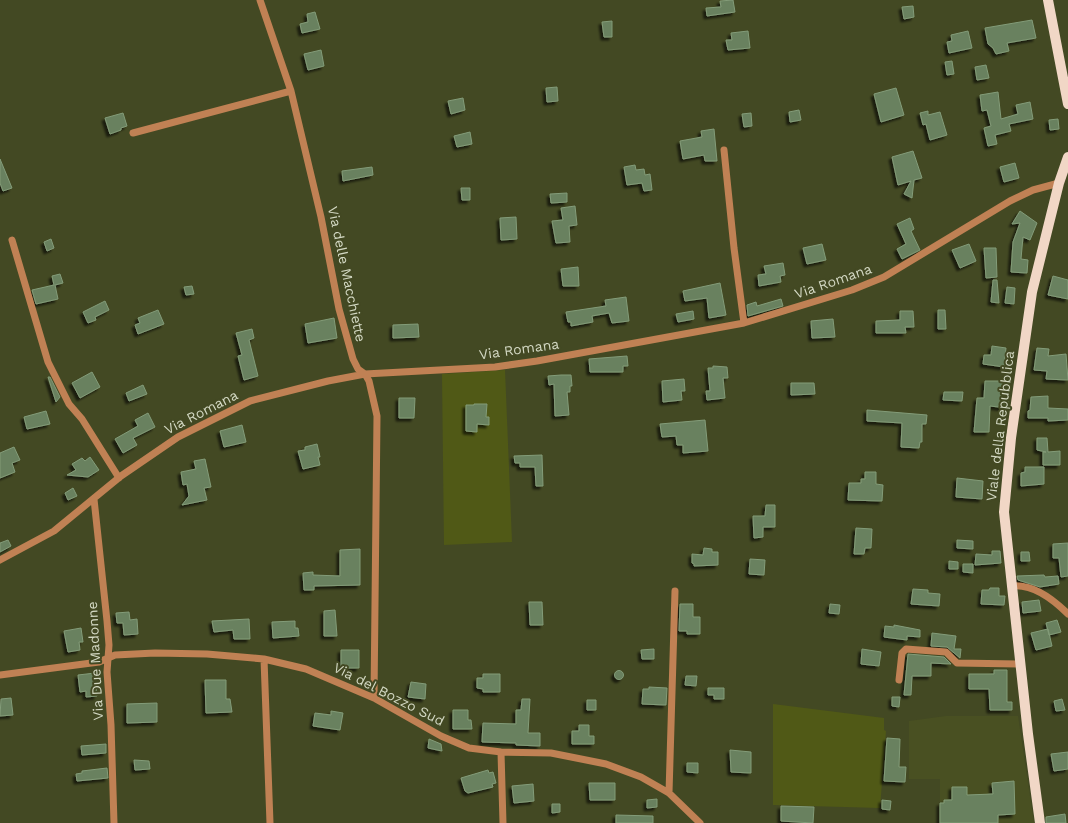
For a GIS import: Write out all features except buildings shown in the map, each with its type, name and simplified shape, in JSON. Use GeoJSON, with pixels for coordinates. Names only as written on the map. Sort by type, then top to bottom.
{"type":"FeatureCollection","features":[{"type":"Feature","properties":{"kind":"main road"},"geometry":{"type":"LineString","coordinates":[[1048,0],[1068,104]]}},
{"type":"Feature","properties":{"kind":"main road","name":"Viale della Repubblica"},"geometry":{"type":"LineString","coordinates":[[1040,823],[1020,664],[1004,512],[1006,476],[1032,292],[1058,183],[1068,157]]}},
{"type":"Feature","properties":{"kind":"street","name":"Via delle Macchiette"},"geometry":{"type":"LineString","coordinates":[[260,0],[291,91],[321,217],[341,316],[352,359],[358,369],[365,374],[372,388],[377,416],[374,698]]}},
{"type":"Feature","properties":{"kind":"street"},"geometry":{"type":"LineString","coordinates":[[133,132],[291,91]]}},
{"type":"Feature","properties":{"kind":"street"},"geometry":{"type":"LineString","coordinates":[[724,150],[734,248],[744,323]]}},
{"type":"Feature","properties":{"kind":"street","name":"Via Romana"},"geometry":{"type":"LineString","coordinates":[[0,560],[54,532],[148,456],[178,437],[250,401],[328,381],[365,374],[495,367],[537,362],[744,323],[852,290],[884,277],[1010,201],[1033,190],[1058,183]]}},
{"type":"Feature","properties":{"kind":"street"},"geometry":{"type":"LineString","coordinates":[[12,240],[48,362],[69,404],[82,418],[119,478]]}},
{"type":"Feature","properties":{"kind":"street","name":"Via Due Madonne"},"geometry":{"type":"LineString","coordinates":[[94,499],[107,620],[107,672],[111,725],[114,823]]}},
{"type":"Feature","properties":{"kind":"street"},"geometry":{"type":"LineString","coordinates":[[1011,586],[1017,585],[1044,593],[1068,614]]}},
{"type":"Feature","properties":{"kind":"street"},"geometry":{"type":"LineString","coordinates":[[669,793],[675,592]]}},
{"type":"Feature","properties":{"kind":"street"},"geometry":{"type":"LineString","coordinates":[[899,680],[902,653],[906,649],[946,652],[957,663],[1020,664]]}},
{"type":"Feature","properties":{"kind":"street","name":"Via del Bozzo Sud"},"geometry":{"type":"LineString","coordinates":[[0,675],[99,662],[115,655],[155,653],[207,654],[264,659],[306,669],[374,698],[442,736],[469,748],[500,752],[551,753],[606,764],[641,777],[669,793],[700,823]]}},
{"type":"Feature","properties":{"kind":"street"},"geometry":{"type":"LineString","coordinates":[[264,659],[270,823]]}},
{"type":"Feature","properties":{"kind":"street"},"geometry":{"type":"LineString","coordinates":[[500,752],[504,823]]}},
{"type":"Feature","properties":{"kind":"shaded area"},"geometry":{"type":"Polygon","coordinates":[[[505,370],[512,542],[444,545],[442,374],[505,370]]]}},
{"type":"Feature","properties":{"kind":"shaded area"},"geometry":{"type":"Polygon","coordinates":[[[773,704],[884,718],[884,730],[886,731],[880,808],[773,805],[773,704]]]}},
{"type":"Feature","properties":{"kind":"shaded area"},"geometry":{"type":"Polygon","coordinates":[[[946,716],[1018,716],[1034,823],[940,823],[940,779],[909,779],[909,721],[946,716]]]}}]}
